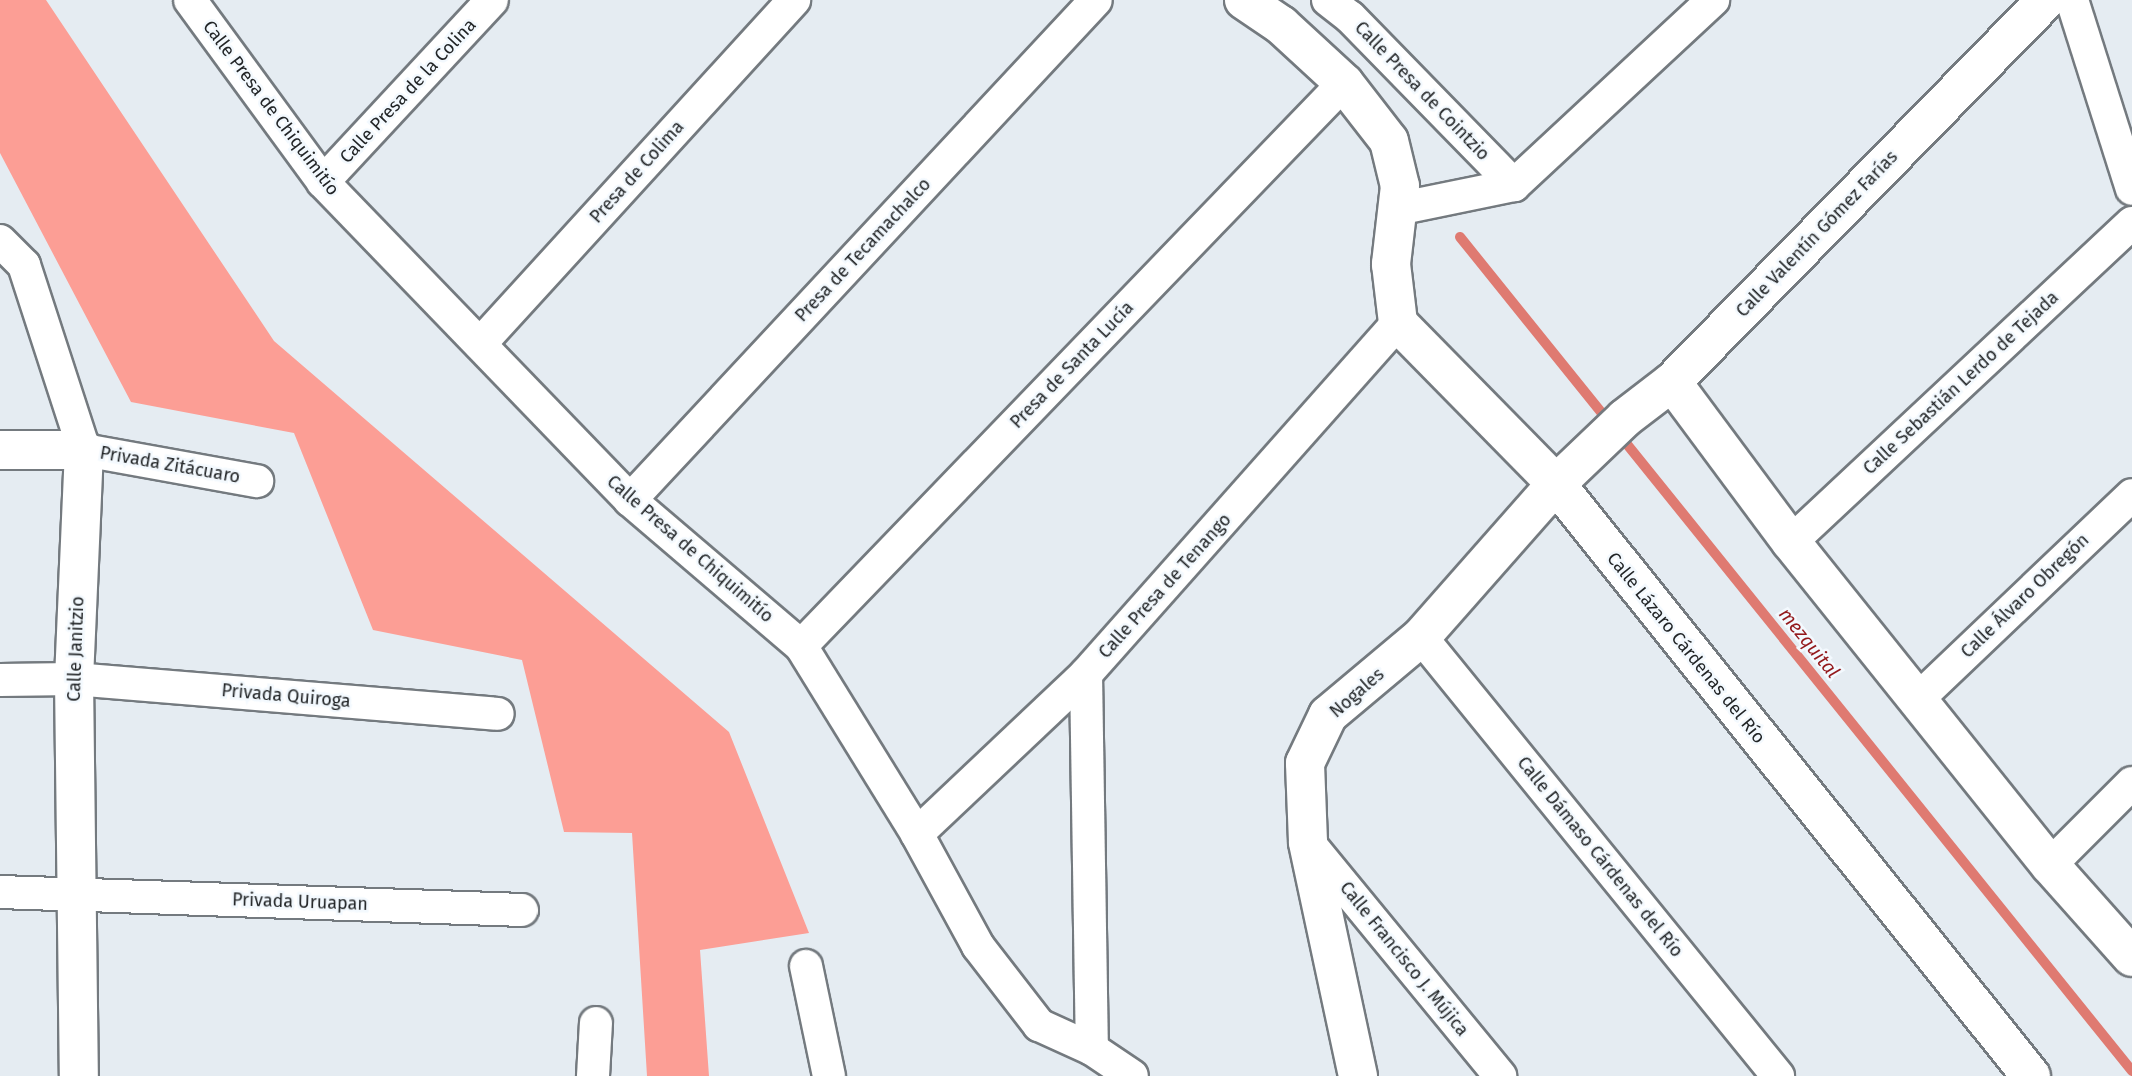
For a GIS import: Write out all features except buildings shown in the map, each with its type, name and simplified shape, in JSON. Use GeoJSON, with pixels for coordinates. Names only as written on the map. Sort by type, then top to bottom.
{"type":"FeatureCollection","features":[{"type":"Feature","properties":{"kind":"street","name":"Calle Presa de Chiquimitío"},"geometry":{"type":"LineString","coordinates":[[190,0],[323,182],[630,500],[801,646],[917,834],[978,946],[1039,1025],[1092,1049],[1132,1076]]}},
{"type":"Feature","properties":{"kind":"street","name":"Calle Presa de la Colina"},"geometry":{"type":"LineString","coordinates":[[323,182],[492,0]]}},
{"type":"Feature","properties":{"kind":"street","name":"Presa de Colima"},"geometry":{"type":"LineString","coordinates":[[480,344],[794,0]]}},
{"type":"Feature","properties":{"kind":"street","name":"Presa de Tecamachalco"},"geometry":{"type":"LineString","coordinates":[[630,500],[1096,0]]}},
{"type":"Feature","properties":{"kind":"street"},"geometry":{"type":"LineString","coordinates":[[1244,0],[1281,25],[1344,83],[1389,141],[1400,186],[1391,264],[1398,323]]}},
{"type":"Feature","properties":{"kind":"street","name":"Calle Presa de Cointzio"},"geometry":{"type":"LineString","coordinates":[[1328,0],[1350,17],[1514,185]]}},
{"type":"Feature","properties":{"kind":"street"},"geometry":{"type":"LineString","coordinates":[[1397,209],[1514,185],[1713,0]]}},
{"type":"Feature","properties":{"kind":"street","name":"Calle Valentín Gómez Farías"},"geometry":{"type":"LineString","coordinates":[[1569,472],[1625,418],[1672,382],[2046,0]]}},
{"type":"Feature","properties":{"kind":"street"},"geometry":{"type":"LineString","coordinates":[[2072,0],[2132,189]]}},
{"type":"Feature","properties":{"kind":"street","name":"Presa de Santa Lucía"},"geometry":{"type":"LineString","coordinates":[[801,646],[1344,83]]}},
{"type":"Feature","properties":{"kind":"street","name":"Calle Sebastián Lerdo de Tejada"},"geometry":{"type":"LineString","coordinates":[[1791,542],[2132,223]]}},
{"type":"Feature","properties":{"kind":"street","name":"Calle Janitzio"},"geometry":{"type":"LineString","coordinates":[[0,241],[24,265],[84,450],[74,679],[79,1076]]}},
{"type":"Feature","properties":{"kind":"street","name":"Calle Lázaro Cárdenas del Río"},"geometry":{"type":"LineString","coordinates":[[1398,323],[1569,472],[2031,1076]]}},
{"type":"Feature","properties":{"kind":"street","name":"Calle Presa de Tenango"},"geometry":{"type":"LineString","coordinates":[[917,834],[1086,674],[1398,323]]}},
{"type":"Feature","properties":{"kind":"street"},"geometry":{"type":"LineString","coordinates":[[1672,382],[1791,542],[1919,698],[2050,865],[2132,957]]}},
{"type":"Feature","properties":{"kind":"street"},"geometry":{"type":"LineString","coordinates":[[0,450],[84,450]]}},
{"type":"Feature","properties":{"kind":"street","name":"Privada Zitácuaro"},"geometry":{"type":"LineString","coordinates":[[84,450],[257,481]]}},
{"type":"Feature","properties":{"kind":"street","name":"Nogales"},"geometry":{"type":"LineString","coordinates":[[1358,1076],[1308,842],[1305,763],[1328,715],[1421,637],[1569,472]]}},
{"type":"Feature","properties":{"kind":"street","name":"Calle Álvaro Obregón"},"geometry":{"type":"LineString","coordinates":[[1919,698],[2132,495]]}},
{"type":"Feature","properties":{"kind":"street","name":"Calle Dámaso Cárdenas del Río"},"geometry":{"type":"LineString","coordinates":[[1421,637],[1779,1076]]}},
{"type":"Feature","properties":{"kind":"street"},"geometry":{"type":"LineString","coordinates":[[1086,674],[1092,1049]]}},
{"type":"Feature","properties":{"kind":"street","name":"Privada Quiroga"},"geometry":{"type":"LineString","coordinates":[[0,680],[74,679],[498,713]]}},
{"type":"Feature","properties":{"kind":"street"},"geometry":{"type":"LineString","coordinates":[[2050,865],[2132,783]]}},
{"type":"Feature","properties":{"kind":"street","name":"Calle Francisco J. Mújica"},"geometry":{"type":"LineString","coordinates":[[1308,842],[1500,1076]]}},
{"type":"Feature","properties":{"kind":"street","name":"Privada Uruapan"},"geometry":{"type":"LineString","coordinates":[[0,892],[523,911]]}},
{"type":"Feature","properties":{"kind":"street"},"geometry":{"type":"LineString","coordinates":[[806,966],[830,1076]]}},
{"type":"Feature","properties":{"kind":"street"},"geometry":{"type":"LineString","coordinates":[[593,1076],[596,1023]]}},
{"type":"Feature","properties":{"kind":"shaded area"},"geometry":{"type":"Polygon","coordinates":[[[0,0],[46,0],[274,341],[729,732],[809,933],[700,950],[709,1076],[647,1076],[632,833],[564,832],[522,660],[373,630],[294,433],[131,402],[0,153],[0,0]]]}},
{"type":"Feature","properties":{"kind":"waterway","name":"mezquital"},"geometry":{"type":"LineString","coordinates":[[1460,237],[2132,1071]]}}]}
